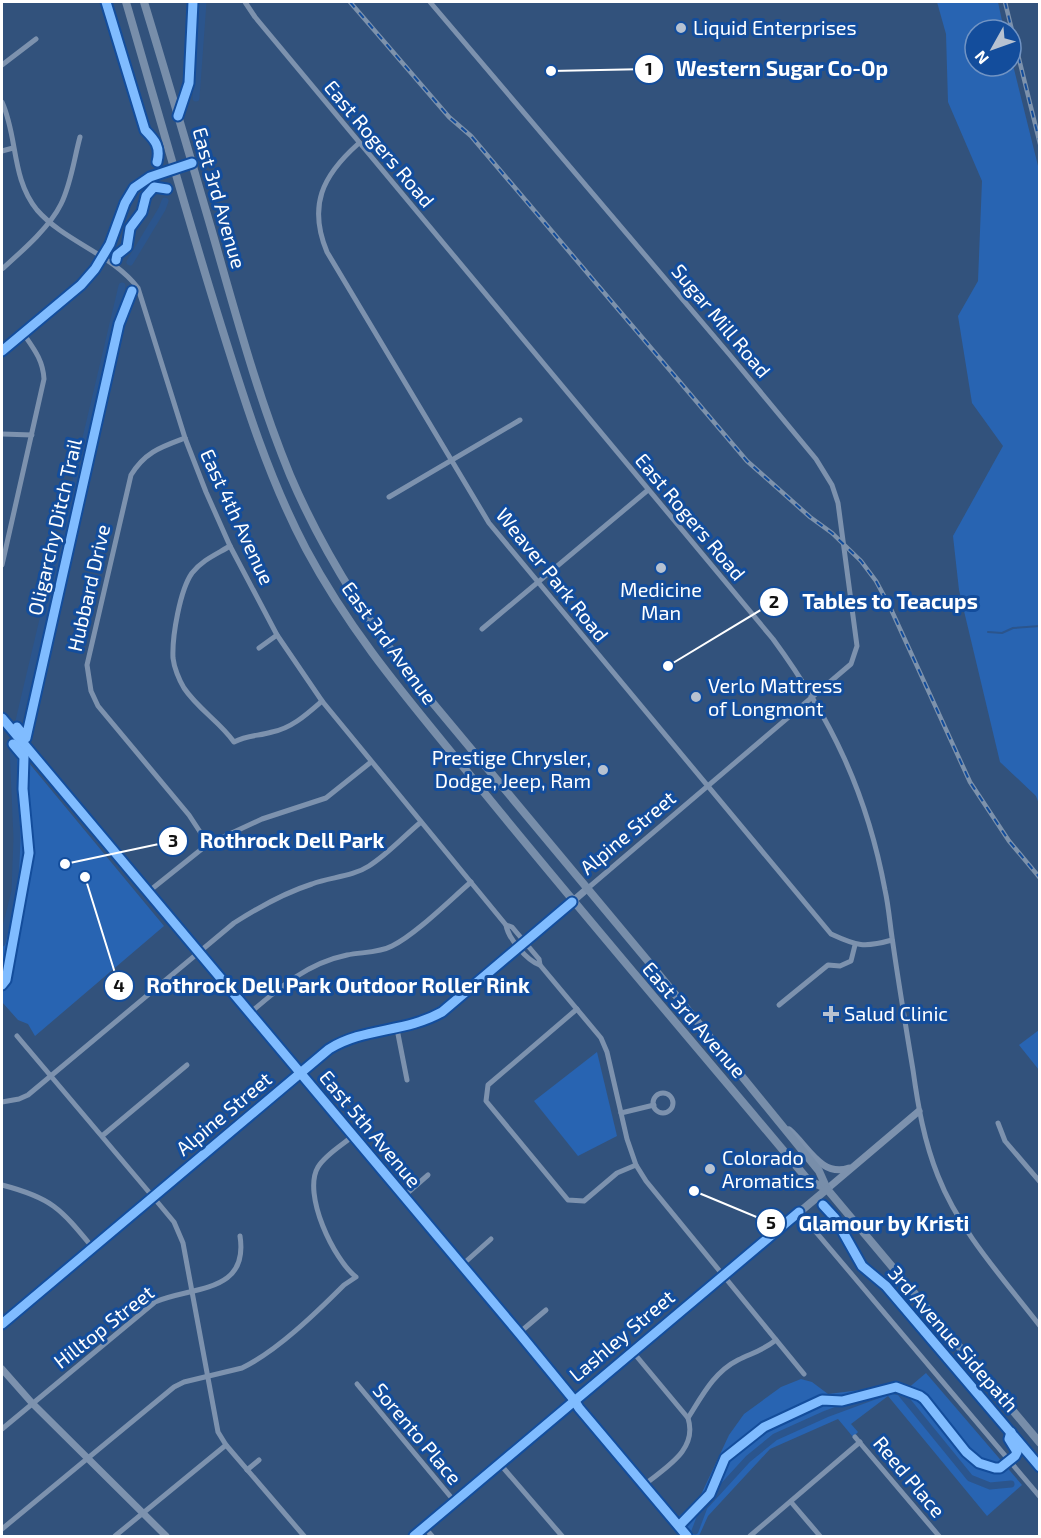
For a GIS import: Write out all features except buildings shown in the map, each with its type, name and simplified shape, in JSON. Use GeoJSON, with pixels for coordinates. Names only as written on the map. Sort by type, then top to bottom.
{"type":"FeatureCollection","features":[{"type":"Feature","properties":{"kind":"main road","name":"East 3rd Avenue"},"geometry":{"type":"LineString","coordinates":[[126,2],[204,271],[252,424],[274,481],[306,549],[343,612],[385,672],[572,902],[808,1180],[827,1189]]}},
{"type":"Feature","properties":{"kind":"main road","name":"East 3rd Avenue"},"geometry":{"type":"LineString","coordinates":[[144,2],[262,400],[291,475],[331,558],[372,624],[399,661],[819,1171],[827,1189],[1040,1443]]}},
{"type":"Feature","properties":{"kind":"main road"},"geometry":{"type":"LineString","coordinates":[[2,351],[81,285],[102,258],[114,236],[130,193],[145,180],[192,163]]}},
{"type":"Feature","properties":{"kind":"main road","name":"Lashley Street"},"geometry":{"type":"LineString","coordinates":[[414,1536],[827,1189]]}},
{"type":"Feature","properties":{"kind":"street","name":"East Rogers Road"},"geometry":{"type":"LineString","coordinates":[[245,2],[280,49],[358,144],[773,639],[813,697],[845,757],[870,825],[886,892],[919,1111],[930,1153],[952,1206],[966,1231],[1040,1326]]}},
{"type":"Feature","properties":{"kind":"street","name":"Sugar Mill Road"},"geometry":{"type":"LineString","coordinates":[[430,2],[729,354],[816,459],[828,478],[838,503],[857,646],[855,657],[846,670],[813,697]]}},
{"type":"Feature","properties":{"kind":"street"},"geometry":{"type":"LineString","coordinates":[[2,65],[36,39]]}},
{"type":"Feature","properties":{"kind":"street","name":"East 4th Avenue"},"geometry":{"type":"LineString","coordinates":[[2,102],[26,193],[36,208],[49,222],[125,273],[138,288],[185,438],[230,546],[277,635],[322,701],[371,762],[506,925],[512,927],[523,945],[539,959],[540,965],[601,1038],[607,1052],[627,1139],[636,1165],[646,1181],[722,1276]]}},
{"type":"Feature","properties":{"kind":"street"},"geometry":{"type":"LineString","coordinates":[[2,269],[49,222],[62,203],[80,137]]}},
{"type":"Feature","properties":{"kind":"street","name":"Weaver Park Road"},"geometry":{"type":"LineString","coordinates":[[358,144],[339,164],[320,194],[317,219],[321,240],[489,523],[536,583],[831,934],[855,945]]}},
{"type":"Feature","properties":{"kind":"street"},"geometry":{"type":"LineString","coordinates":[[2,151],[13,148]]}},
{"type":"Feature","properties":{"kind":"street"},"geometry":{"type":"LineString","coordinates":[[2,563],[44,379],[44,368],[40,357],[23,333]]}},
{"type":"Feature","properties":{"kind":"street"},"geometry":{"type":"LineString","coordinates":[[389,497],[520,420]]}},
{"type":"Feature","properties":{"kind":"street"},"geometry":{"type":"LineString","coordinates":[[2,434],[32,435]]}},
{"type":"Feature","properties":{"kind":"street","name":"Hubbard Drive"},"geometry":{"type":"LineString","coordinates":[[185,438],[153,450],[145,456],[131,475],[87,665],[91,691],[98,706],[189,815],[208,844]]}},
{"type":"Feature","properties":{"kind":"street"},"geometry":{"type":"LineString","coordinates":[[482,629],[648,490]]}},
{"type":"Feature","properties":{"kind":"street"},"geometry":{"type":"LineString","coordinates":[[230,546],[200,564],[186,585],[174,639],[173,659],[184,687],[199,706],[227,731],[234,742],[247,736],[288,727],[322,701]]}},
{"type":"Feature","properties":{"kind":"street"},"geometry":{"type":"LineString","coordinates":[[259,648],[277,635]]}},
{"type":"Feature","properties":{"kind":"street","name":"Alpine Street"},"geometry":{"type":"LineString","coordinates":[[2,1324],[330,1049],[363,1034],[418,1024],[442,1012],[813,697]]}},
{"type":"Feature","properties":{"kind":"street","name":"East 5th Avenue"},"geometry":{"type":"LineString","coordinates":[[2,718],[687,1536]]}},
{"type":"Feature","properties":{"kind":"street"},"geometry":{"type":"LineString","coordinates":[[148,892],[208,844],[262,819],[326,798],[371,762]]}},
{"type":"Feature","properties":{"kind":"street"},"geometry":{"type":"LineString","coordinates":[[2,1102],[28,1095],[234,923],[285,894],[314,883],[356,873],[369,866],[421,822]]}},
{"type":"Feature","properties":{"kind":"street"},"geometry":{"type":"LineString","coordinates":[[250,1013],[286,982],[306,970],[347,955],[383,950],[403,940],[471,882]]}},
{"type":"Feature","properties":{"kind":"street"},"geometry":{"type":"LineString","coordinates":[[779,1005],[828,965],[840,966],[851,961],[855,945],[874,945],[892,940]]}},
{"type":"Feature","properties":{"kind":"street"},"geometry":{"type":"LineString","coordinates":[[577,1009],[488,1085],[486,1101],[568,1200],[584,1201],[617,1173],[636,1165]]}},
{"type":"Feature","properties":{"kind":"street"},"geometry":{"type":"LineString","coordinates":[[397,1029],[407,1080]]}},
{"type":"Feature","properties":{"kind":"street"},"geometry":{"type":"LineString","coordinates":[[17,1036],[153,1197],[179,1232],[192,1290],[215,1423],[226,1445],[304,1536]]}},
{"type":"Feature","properties":{"kind":"street"},"geometry":{"type":"LineString","coordinates":[[102,1136],[187,1065]]}},
{"type":"Feature","properties":{"kind":"street"},"geometry":{"type":"LineString","coordinates":[[621,1113],[654,1106]]}},
{"type":"Feature","properties":{"kind":"street","name":"Lashley Street"},"geometry":{"type":"LineString","coordinates":[[827,1189],[919,1111]]}},
{"type":"Feature","properties":{"kind":"street"},"geometry":{"type":"LineString","coordinates":[[998,1124],[1005,1141],[1040,1182]]}},
{"type":"Feature","properties":{"kind":"street"},"geometry":{"type":"LineString","coordinates":[[783,1127],[795,1136],[822,1165],[833,1170],[854,1166]]}},
{"type":"Feature","properties":{"kind":"street"},"geometry":{"type":"LineString","coordinates":[[2,1529],[174,1387],[184,1382],[242,1368],[267,1353],[356,1277],[346,1269],[338,1257],[312,1191],[313,1179],[322,1162],[353,1136]]}},
{"type":"Feature","properties":{"kind":"street"},"geometry":{"type":"LineString","coordinates":[[404,1196],[428,1175]]}},
{"type":"Feature","properties":{"kind":"street"},"geometry":{"type":"LineString","coordinates":[[2,1185],[46,1200],[67,1217],[93,1248]]}},
{"type":"Feature","properties":{"kind":"street"},"geometry":{"type":"LineString","coordinates":[[799,1212],[1040,1497]]}},
{"type":"Feature","properties":{"kind":"street","name":"Hilltop Street"},"geometry":{"type":"LineString","coordinates":[[2,1429],[155,1302],[168,1296],[216,1285],[233,1274],[242,1250],[240,1236]]}},
{"type":"Feature","properties":{"kind":"street"},"geometry":{"type":"LineString","coordinates":[[462,1265],[491,1239]]}},
{"type":"Feature","properties":{"kind":"street"},"geometry":{"type":"LineString","coordinates":[[722,1276],[804,1374]]}},
{"type":"Feature","properties":{"kind":"street"},"geometry":{"type":"LineString","coordinates":[[519,1333],[546,1310]]}},
{"type":"Feature","properties":{"kind":"street"},"geometry":{"type":"LineString","coordinates":[[688,1418],[710,1383],[726,1367],[738,1359],[762,1351],[776,1340]]}},
{"type":"Feature","properties":{"kind":"street"},"geometry":{"type":"LineString","coordinates":[[633,1352],[688,1418],[690,1426],[690,1436],[682,1454],[644,1485]]}},
{"type":"Feature","properties":{"kind":"street"},"geometry":{"type":"LineString","coordinates":[[2,1369],[32,1404],[166,1536]]}},
{"type":"Feature","properties":{"kind":"street","name":"Sorento Place"},"geometry":{"type":"LineString","coordinates":[[357,1384],[455,1502]]}},
{"type":"Feature","properties":{"kind":"street","name":"Reed Place"},"geometry":{"type":"LineString","coordinates":[[855,1437],[939,1536]]}},
{"type":"Feature","properties":{"kind":"street"},"geometry":{"type":"LineString","coordinates":[[750,1536],[860,1442]]}},
{"type":"Feature","properties":{"kind":"street"},"geometry":{"type":"LineString","coordinates":[[115,1536],[226,1445]]}},
{"type":"Feature","properties":{"kind":"street"},"geometry":{"type":"LineString","coordinates":[[247,1470],[259,1460]]}},
{"type":"Feature","properties":{"kind":"street"},"geometry":{"type":"LineString","coordinates":[[500,1464],[562,1536]]}},
{"type":"Feature","properties":{"kind":"street"},"geometry":{"type":"LineString","coordinates":[[791,1502],[820,1536]]}},
{"type":"Feature","properties":{"kind":"street"},"geometry":{"type":"LineString","coordinates":[[425,1528],[432,1536]]}},
{"type":"Feature","properties":{"kind":"shaded area"},"geometry":{"type":"Polygon","coordinates":[[[937,2],[998,2],[1001,18],[963,18],[963,78],[1016,78],[1040,174],[1039,804],[1036,796],[1000,762],[959,590],[953,536],[1003,446],[972,403],[958,316],[978,281],[982,181],[948,102],[946,34],[937,2]]]}},
{"type":"Feature","properties":{"kind":"shaded area"},"geometry":{"type":"Polygon","coordinates":[[[14,745],[164,926],[35,1036],[28,1024],[18,1020],[2,1002],[2,943],[15,891],[17,838],[14,745]]]}},
{"type":"Feature","properties":{"kind":"shaded area"},"geometry":{"type":"Polygon","coordinates":[[[1039,1030],[1039,1070],[1019,1045],[1039,1030]]]}},
{"type":"Feature","properties":{"kind":"shaded area"},"geometry":{"type":"Polygon","coordinates":[[[597,1052],[617,1136],[578,1156],[534,1101],[597,1052]]]}},
{"type":"Feature","properties":{"kind":"shaded area"},"geometry":{"type":"Polygon","coordinates":[[[926,1373],[1022,1485],[987,1516],[888,1396],[851,1424],[858,1432],[853,1437],[838,1419],[770,1449],[708,1516],[699,1536],[694,1536],[678,1517],[699,1499],[729,1435],[744,1414],[781,1387],[801,1379],[812,1382],[828,1394],[877,1388],[895,1383],[906,1390],[926,1373]]]}},
{"type":"Feature","properties":{"kind":"waterway"},"geometry":{"type":"LineString","coordinates":[[196,98],[203,2]]}},
{"type":"Feature","properties":{"kind":"waterway"},"geometry":{"type":"LineString","coordinates":[[130,262],[165,201]]}},
{"type":"Feature","properties":{"kind":"waterway"},"geometry":{"type":"LineString","coordinates":[[18,725],[122,286]]}},
{"type":"Feature","properties":{"kind":"waterway"},"geometry":{"type":"LineString","coordinates":[[988,632],[1002,633],[1013,628],[1040,626]]}},
{"type":"Feature","properties":{"kind":"waterway"},"geometry":{"type":"LineString","coordinates":[[2,943],[15,891],[17,838],[13,747]]}},
{"type":"Feature","properties":{"kind":"waterway"},"geometry":{"type":"LineString","coordinates":[[695,1531],[704,1507],[748,1459],[775,1437],[826,1414],[891,1390],[900,1392],[970,1478],[990,1486],[1011,1484]]}},
{"type":"Feature","properties":{"kind":"railway"},"geometry":{"type":"LineString","coordinates":[[350,2],[449,117],[471,136],[747,461],[810,517],[832,533],[861,561],[876,581],[890,607],[970,782],[1009,841],[1040,878]]}},
{"type":"Feature","properties":{"kind":"railway"},"geometry":{"type":"LineString","coordinates":[[1005,2],[1040,144]]}},
{"type":"Feature","properties":{"kind":"cycle path"},"geometry":{"type":"LineString","coordinates":[[106,2],[145,130],[158,148],[157,162]]}},
{"type":"Feature","properties":{"kind":"cycle path"},"geometry":{"type":"LineString","coordinates":[[178,116],[189,83],[193,2]]}},
{"type":"Feature","properties":{"kind":"cycle path"},"geometry":{"type":"LineString","coordinates":[[2,351],[81,285],[95,269],[110,244],[125,203],[134,188],[150,177],[192,163]]}},
{"type":"Feature","properties":{"kind":"cycle path"},"geometry":{"type":"LineString","coordinates":[[116,260],[117,255],[127,247],[130,228],[142,212],[146,196],[154,187],[167,189]]}},
{"type":"Feature","properties":{"kind":"cycle path","name":"Oligarchy Ditch Trail"},"geometry":{"type":"LineString","coordinates":[[17,727],[26,738],[119,324],[132,291]]}},
{"type":"Feature","properties":{"kind":"cycle path"},"geometry":{"type":"LineString","coordinates":[[2,718],[687,1536]]}},
{"type":"Feature","properties":{"kind":"cycle path"},"geometry":{"type":"LineString","coordinates":[[2,985],[6,980],[29,853],[23,789],[24,757],[13,744]]}},
{"type":"Feature","properties":{"kind":"cycle path"},"geometry":{"type":"LineString","coordinates":[[2,1324],[329,1049],[356,1037],[414,1024],[442,1012],[572,902]]}},
{"type":"Feature","properties":{"kind":"cycle path","name":"3rd Avenue Sidepath"},"geometry":{"type":"LineString","coordinates":[[823,1205],[835,1218],[862,1266],[886,1286],[1040,1467]]}},
{"type":"Feature","properties":{"kind":"cycle path"},"geometry":{"type":"LineString","coordinates":[[414,1536],[799,1212]]}},
{"type":"Feature","properties":{"kind":"cycle path"},"geometry":{"type":"LineString","coordinates":[[679,1526],[710,1494],[725,1458],[764,1427],[822,1400],[842,1401],[896,1387],[920,1396],[966,1452],[979,1463],[995,1468],[1000,1468],[1017,1452],[1009,1439],[1011,1432]]}},
{"type":"Feature","properties":{"kind":"place","name":"Liquid Enterprises"},"geometry":{"type":"Point","coordinates":[681,28]}},
{"type":"Feature","properties":{"kind":"place","name":"Western Sugar Co-Op"},"geometry":{"type":"Point","coordinates":[551,71]}},
{"type":"Feature","properties":{"kind":"place","name":"Medicine Man"},"geometry":{"type":"Point","coordinates":[661,568]}},
{"type":"Feature","properties":{"kind":"place","name":"Tables to Teacups"},"geometry":{"type":"Point","coordinates":[668,666]}},
{"type":"Feature","properties":{"kind":"place","name":"Verlo Mattress of Longmont"},"geometry":{"type":"Point","coordinates":[696,697]}},
{"type":"Feature","properties":{"kind":"place","name":"Prestige Chrysler, Dodge, Jeep, Ram"},"geometry":{"type":"Point","coordinates":[603,770]}},
{"type":"Feature","properties":{"kind":"place","name":"Rothrock Dell Park"},"geometry":{"type":"Point","coordinates":[65,864]}},
{"type":"Feature","properties":{"kind":"place","name":"Rothrock Dell Park Outdoor Roller Rink"},"geometry":{"type":"Point","coordinates":[85,877]}},
{"type":"Feature","properties":{"kind":"place","name":"Salud Clinic"},"geometry":{"type":"Point","coordinates":[831,1014]}},
{"type":"Feature","properties":{"kind":"place","name":"Colorado Aromatics"},"geometry":{"type":"Point","coordinates":[710,1169]}},
{"type":"Feature","properties":{"kind":"place","name":"Glamour by Kristi"},"geometry":{"type":"Point","coordinates":[694,1191]}}]}
